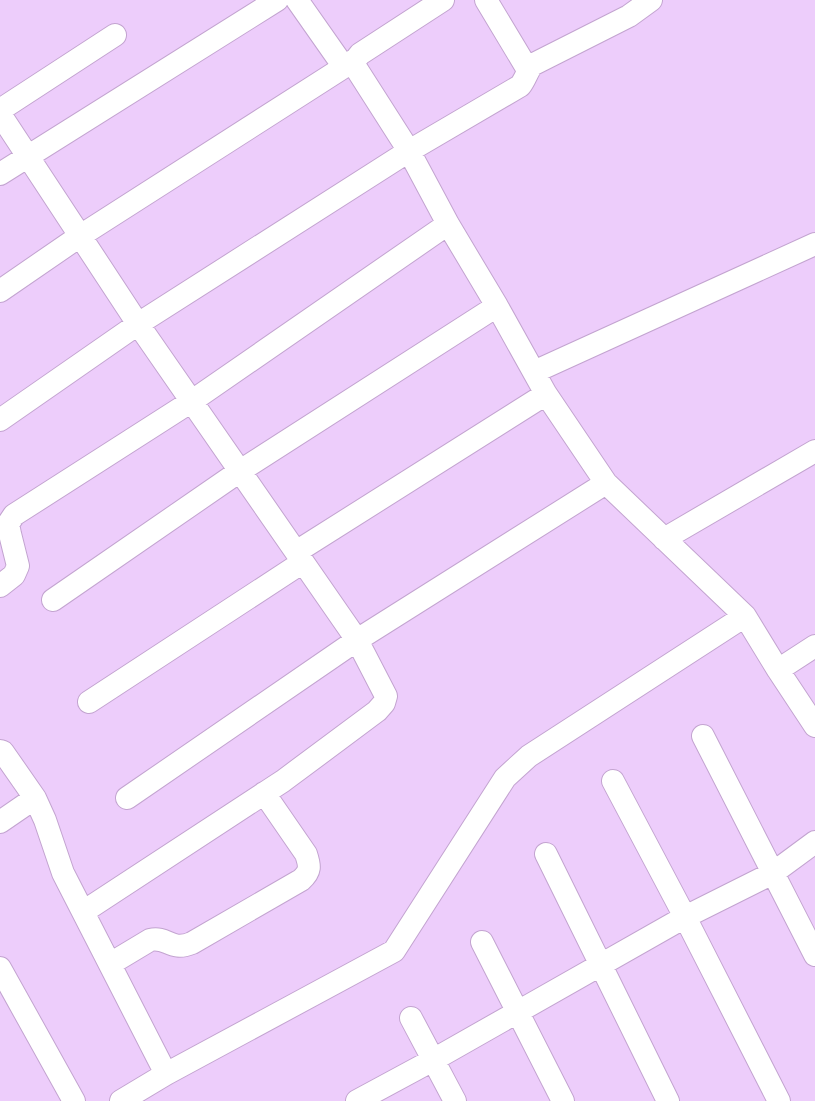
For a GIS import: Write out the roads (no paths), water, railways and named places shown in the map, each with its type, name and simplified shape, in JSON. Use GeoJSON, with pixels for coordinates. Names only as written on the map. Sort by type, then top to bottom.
{"type":"FeatureCollection","features":[{"type":"Feature","properties":{"kind":"street"},"geometry":{"type":"LineString","coordinates":[[0,174],[278,0]]}},
{"type":"Feature","properties":{"kind":"street"},"geometry":{"type":"LineString","coordinates":[[296,0],[350,63],[354,64],[409,151],[448,224],[497,306],[546,394],[606,483],[745,616],[815,726]]}},
{"type":"Feature","properties":{"kind":"street"},"geometry":{"type":"LineString","coordinates":[[0,291],[80,236],[350,63],[360,54],[443,0]]}},
{"type":"Feature","properties":{"kind":"street"},"geometry":{"type":"LineString","coordinates":[[486,0],[528,70]]}},
{"type":"Feature","properties":{"kind":"street"},"geometry":{"type":"LineString","coordinates":[[0,420],[138,324],[409,151],[520,86],[532,65],[630,16],[651,0]]}},
{"type":"Feature","properties":{"kind":"street"},"geometry":{"type":"LineString","coordinates":[[0,110],[115,35]]}},
{"type":"Feature","properties":{"kind":"street"},"geometry":{"type":"LineString","coordinates":[[0,114],[138,324],[357,640],[386,696],[384,704],[377,711],[283,781],[84,912]]}},
{"type":"Feature","properties":{"kind":"street"},"geometry":{"type":"LineString","coordinates":[[0,586],[14,575],[18,566],[8,524],[14,515],[192,401],[448,224]]}},
{"type":"Feature","properties":{"kind":"street"},"geometry":{"type":"LineString","coordinates":[[534,372],[815,244]]}},
{"type":"Feature","properties":{"kind":"street"},"geometry":{"type":"LineString","coordinates":[[53,600],[240,471],[497,306]]}},
{"type":"Feature","properties":{"kind":"street"},"geometry":{"type":"LineString","coordinates":[[89,702],[300,557],[546,394]]}},
{"type":"Feature","properties":{"kind":"street"},"geometry":{"type":"LineString","coordinates":[[664,539],[815,451]]}},
{"type":"Feature","properties":{"kind":"street"},"geometry":{"type":"LineString","coordinates":[[127,798],[357,640],[606,483]]}},
{"type":"Feature","properties":{"kind":"street"},"geometry":{"type":"LineString","coordinates":[[121,1101],[166,1074],[394,950],[504,778],[529,756],[745,616]]}},
{"type":"Feature","properties":{"kind":"street"},"geometry":{"type":"LineString","coordinates":[[778,670],[815,646]]}},
{"type":"Feature","properties":{"kind":"street"},"geometry":{"type":"LineString","coordinates":[[703,736],[815,955]]}},
{"type":"Feature","properties":{"kind":"street"},"geometry":{"type":"LineString","coordinates":[[0,752],[3,752],[35,798],[45,820],[63,873],[166,1074]]}},
{"type":"Feature","properties":{"kind":"street"},"geometry":{"type":"LineString","coordinates":[[613,781],[685,917],[779,1101]]}},
{"type":"Feature","properties":{"kind":"street"},"geometry":{"type":"LineString","coordinates":[[110,964],[150,940],[157,938],[177,947],[192,943],[301,880],[308,874],[309,864],[306,854],[264,793]]}},
{"type":"Feature","properties":{"kind":"street"},"geometry":{"type":"LineString","coordinates":[[0,822],[35,798]]}},
{"type":"Feature","properties":{"kind":"street"},"geometry":{"type":"LineString","coordinates":[[357,1101],[433,1060],[685,917],[773,873],[815,842]]}},
{"type":"Feature","properties":{"kind":"street"},"geometry":{"type":"LineString","coordinates":[[546,854],[668,1101]]}},
{"type":"Feature","properties":{"kind":"street"},"geometry":{"type":"LineString","coordinates":[[482,942],[563,1101]]}},
{"type":"Feature","properties":{"kind":"street"},"geometry":{"type":"LineString","coordinates":[[0,968],[74,1101]]}},
{"type":"Feature","properties":{"kind":"street"},"geometry":{"type":"LineString","coordinates":[[411,1018],[455,1101]]}}]}
